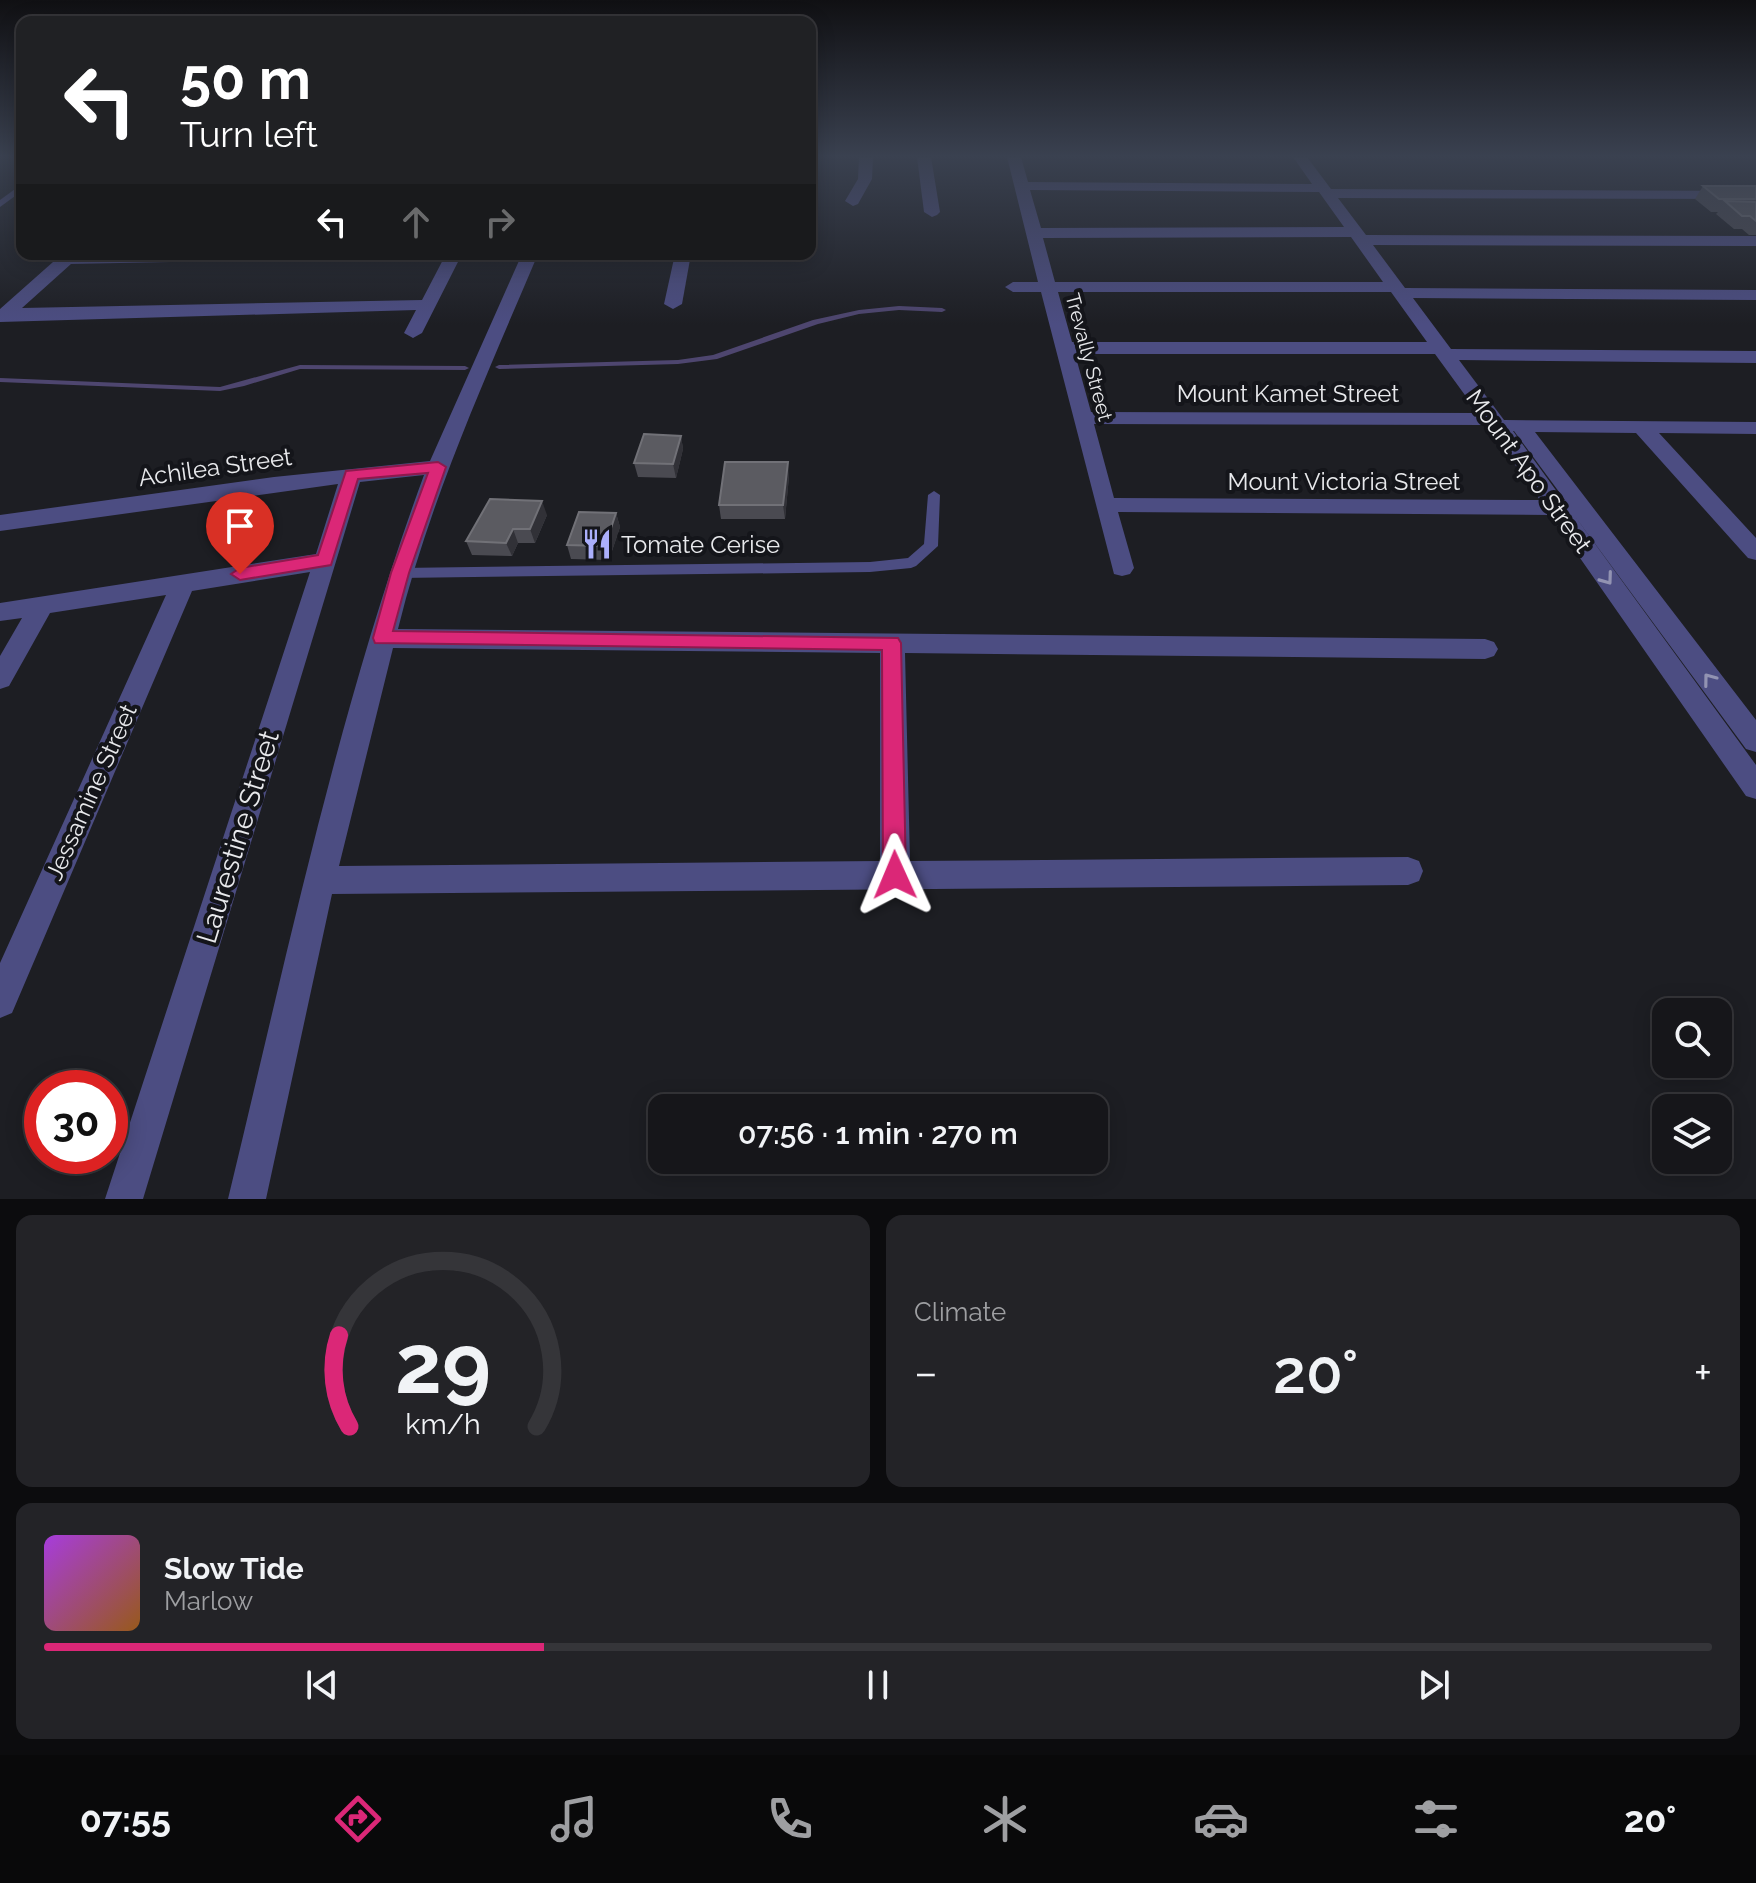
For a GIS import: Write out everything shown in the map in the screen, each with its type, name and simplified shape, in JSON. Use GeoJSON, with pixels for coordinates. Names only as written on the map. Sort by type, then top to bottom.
{"type":"FeatureCollection","features":[{"type":"Feature","properties":{"kind":"street","name":"Trevally Street"},"geometry":{"type":"LineString","coordinates":[[1029,213],[1122,568]]}},
{"type":"Feature","properties":{"kind":"street","name":"Mount Apo Street"},"geometry":{"type":"LineString","coordinates":[[1341,213],[1442,351],[1581,508],[1756,741]]}},
{"type":"Feature","properties":{"kind":"street"},"geometry":{"type":"LineString","coordinates":[[1034,233],[1756,241]]}},
{"type":"Feature","properties":{"kind":"street"},"geometry":{"type":"LineString","coordinates":[[3,316],[65,260]]}},
{"type":"Feature","properties":{"kind":"street"},"geometry":{"type":"LineString","coordinates":[[413,333],[451,260]]}},
{"type":"Feature","properties":{"kind":"street"},"geometry":{"type":"LineString","coordinates":[[247,1199],[320,880],[400,573],[438,467],[527,260]]}},
{"type":"Feature","properties":{"kind":"street"},"geometry":{"type":"LineString","coordinates":[[673,304],[682,260]]}},
{"type":"Feature","properties":{"kind":"street"},"geometry":{"type":"LineString","coordinates":[[1013,287],[1756,295]]}},
{"type":"Feature","properties":{"kind":"street"},"geometry":{"type":"LineString","coordinates":[[3,316],[427,305]]}},
{"type":"Feature","properties":{"kind":"street"},"geometry":{"type":"LineString","coordinates":[[1064,348],[1756,357]]}},
{"type":"Feature","properties":{"kind":"street","name":"Mount Kamet Street"},"geometry":{"type":"LineString","coordinates":[[1083,418],[1648,433],[1756,439]]}},
{"type":"Feature","properties":{"kind":"street","name":"Mount Kamet Street"},"geometry":{"type":"LineString","coordinates":[[1648,433],[1756,428]]}},
{"type":"Feature","properties":{"kind":"street","name":"Mount Apo Street"},"geometry":{"type":"LineString","coordinates":[[1509,429],[1556,508],[1756,787]]}},
{"type":"Feature","properties":{"kind":"street"},"geometry":{"type":"LineString","coordinates":[[1648,433],[1756,552]]}},
{"type":"Feature","properties":{"kind":"street","name":"Achilea Street"},"geometry":{"type":"LineString","coordinates":[[0,523],[352,475],[438,467]]}},
{"type":"Feature","properties":{"kind":"street","name":"Laurestine Street"},"geometry":{"type":"LineString","coordinates":[[124,1199],[352,475]]}},
{"type":"Feature","properties":{"kind":"street","name":"Mount Victoria Street"},"geometry":{"type":"LineString","coordinates":[[1105,505],[1581,508]]}},
{"type":"Feature","properties":{"kind":"street"},"geometry":{"type":"LineString","coordinates":[[0,612],[325,561]]}},
{"type":"Feature","properties":{"kind":"street","name":"Jessamine Street"},"geometry":{"type":"LineString","coordinates":[[0,1001],[183,583]]}},
{"type":"Feature","properties":{"kind":"street"},"geometry":{"type":"LineString","coordinates":[[0,679],[42,605]]}},
{"type":"Feature","properties":{"kind":"street"},"geometry":{"type":"LineString","coordinates":[[382,638],[1485,649]]}},
{"type":"Feature","properties":{"kind":"street"},"geometry":{"type":"LineString","coordinates":[[892,643],[895,875]]}},
{"type":"Feature","properties":{"kind":"street"},"geometry":{"type":"LineString","coordinates":[[320,880],[1408,871]]}},
{"type":"Feature","properties":{"kind":"lane"},"geometry":{"type":"LineString","coordinates":[[400,573],[870,567],[911,563],[931,546],[934,495]]}},
{"type":"Feature","properties":{"kind":"building"},"geometry":{"type":"Polygon","coordinates":[[[1739,213],[1756,213],[1756,221],[1750,216],[1739,213]]]}},
{"type":"Feature","properties":{"kind":"building"},"geometry":{"type":"Polygon","coordinates":[[[644,434],[681,436],[673,464],[634,463],[644,434]]]}},
{"type":"Feature","properties":{"kind":"building"},"geometry":{"type":"Polygon","coordinates":[[[725,462],[788,462],[783,505],[719,505],[725,462]]]}},
{"type":"Feature","properties":{"kind":"building"},"geometry":{"type":"Polygon","coordinates":[[[490,499],[542,501],[530,529],[513,529],[506,543],[466,541],[490,499]]]}},
{"type":"Feature","properties":{"kind":"building"},"geometry":{"type":"Polygon","coordinates":[[[579,512],[616,513],[605,546],[567,545],[579,512]]]}},
{"type":"Feature","properties":{"kind":"waterway"},"geometry":{"type":"LineString","coordinates":[[499,367],[678,362],[714,357],[816,322],[859,312],[899,308],[942,310]]}},
{"type":"Feature","properties":{"kind":"waterway"},"geometry":{"type":"LineString","coordinates":[[0,380],[220,389],[300,367],[465,368]]}},
{"type":"Feature","properties":{"kind":"place","name":"Tomate Cerise"},"geometry":{"type":"Point","coordinates":[597,544]}},
{"type":"Feature","properties":{"kind":"route"},"geometry":{"type":"LineString","coordinates":[[240,574],[325,561],[352,475],[438,467],[418,518],[382,638],[892,643],[895,875]]}}]}
